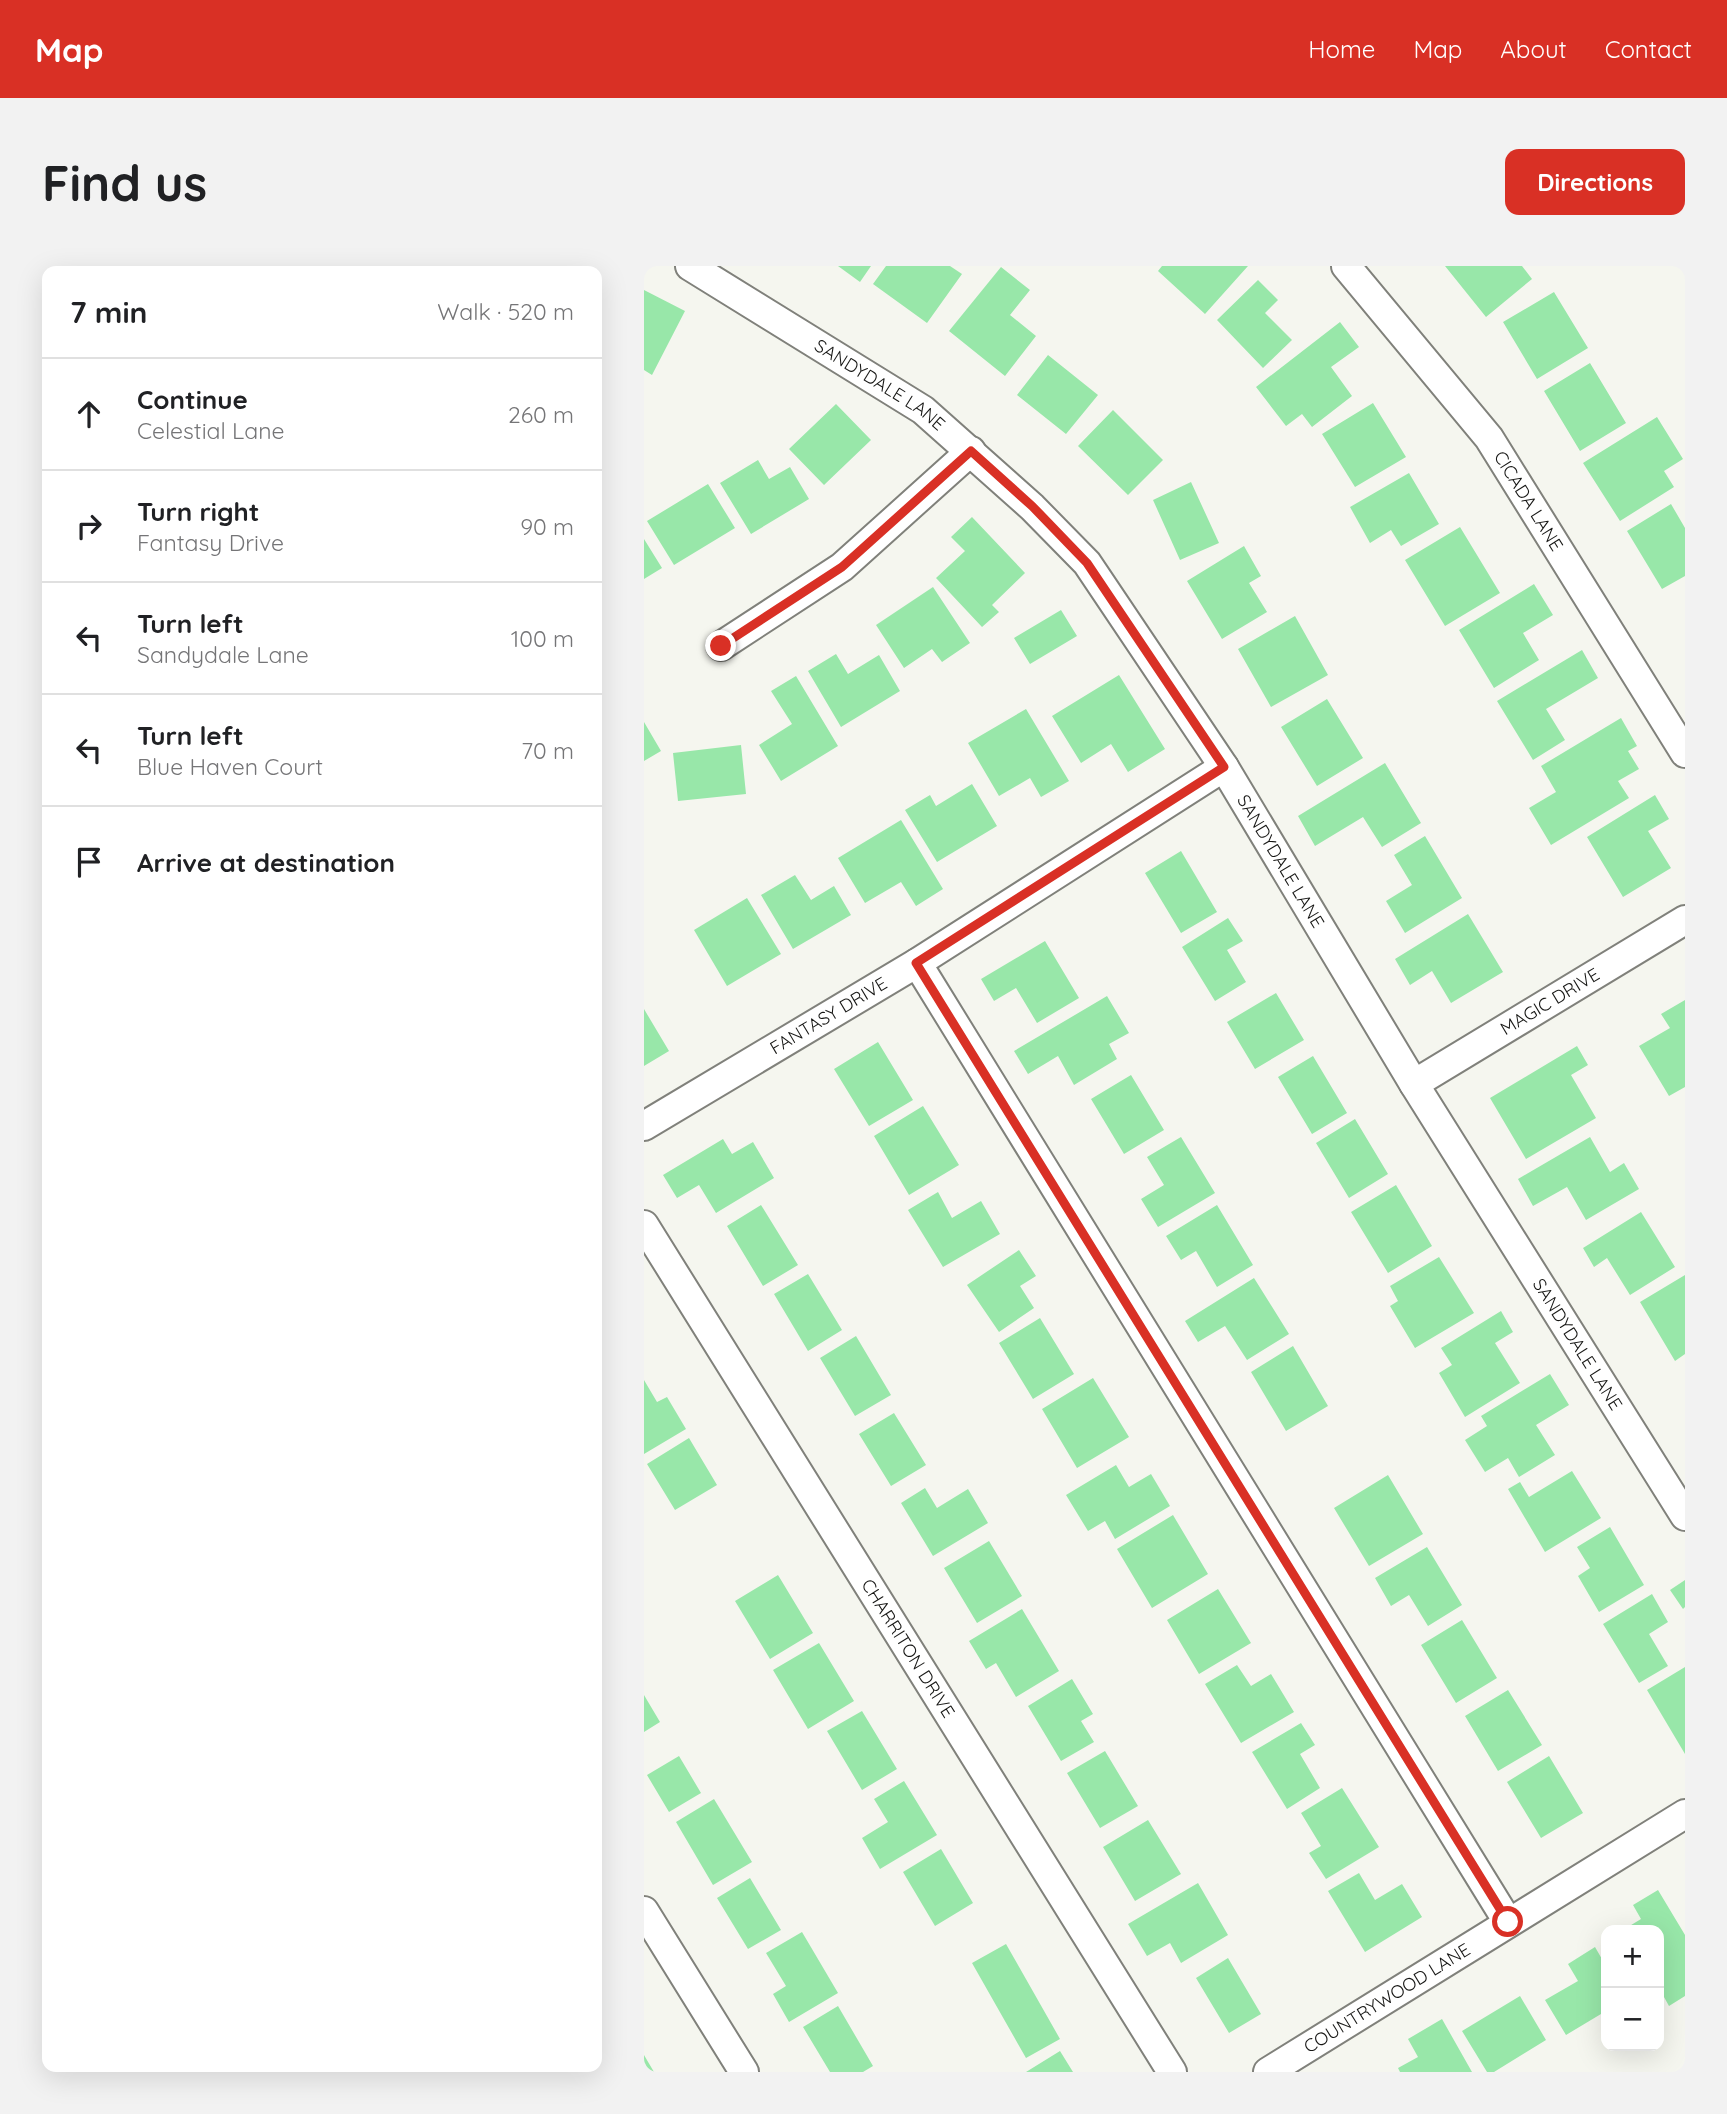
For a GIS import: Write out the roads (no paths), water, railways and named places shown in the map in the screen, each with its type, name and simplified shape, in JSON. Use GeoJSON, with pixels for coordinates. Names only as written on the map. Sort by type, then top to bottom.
{"type":"FeatureCollection","features":[{"type":"Feature","properties":{"kind":"street","name":"SANDYDALE LANE"},"geometry":{"type":"LineString","coordinates":[[690,266],[724,274],[923,410],[1032,506],[1087,563],[1224,767],[1414,1084],[1685,1516]]}},
{"type":"Feature","properties":{"kind":"street","name":"CICADA LANE"},"geometry":{"type":"LineString","coordinates":[[1346,266],[1489,438],[1685,753]]}},
{"type":"Feature","properties":{"kind":"street"},"geometry":{"type":"LineString","coordinates":[[721,646],[842,567],[971,451]]}},
{"type":"Feature","properties":{"kind":"street","name":"FANTASY DRIVE"},"geometry":{"type":"LineString","coordinates":[[644,1126],[916,963],[1224,767]]}},
{"type":"Feature","properties":{"kind":"street","name":"MAGIC DRIVE"},"geometry":{"type":"LineString","coordinates":[[1414,1084],[1685,920]]}},
{"type":"Feature","properties":{"kind":"street"},"geometry":{"type":"LineString","coordinates":[[916,963],[1508,1922]]}},
{"type":"Feature","properties":{"kind":"street","name":"CHARRITON DRIVE"},"geometry":{"type":"LineString","coordinates":[[644,1225],[1172,2072]]}},
{"type":"Feature","properties":{"kind":"street","name":"COUNTRYWOOD LANE"},"geometry":{"type":"LineString","coordinates":[[1268,2072],[1685,1814]]}},
{"type":"Feature","properties":{"kind":"street"},"geometry":{"type":"LineString","coordinates":[[644,1911],[744,2072]]}}]}
